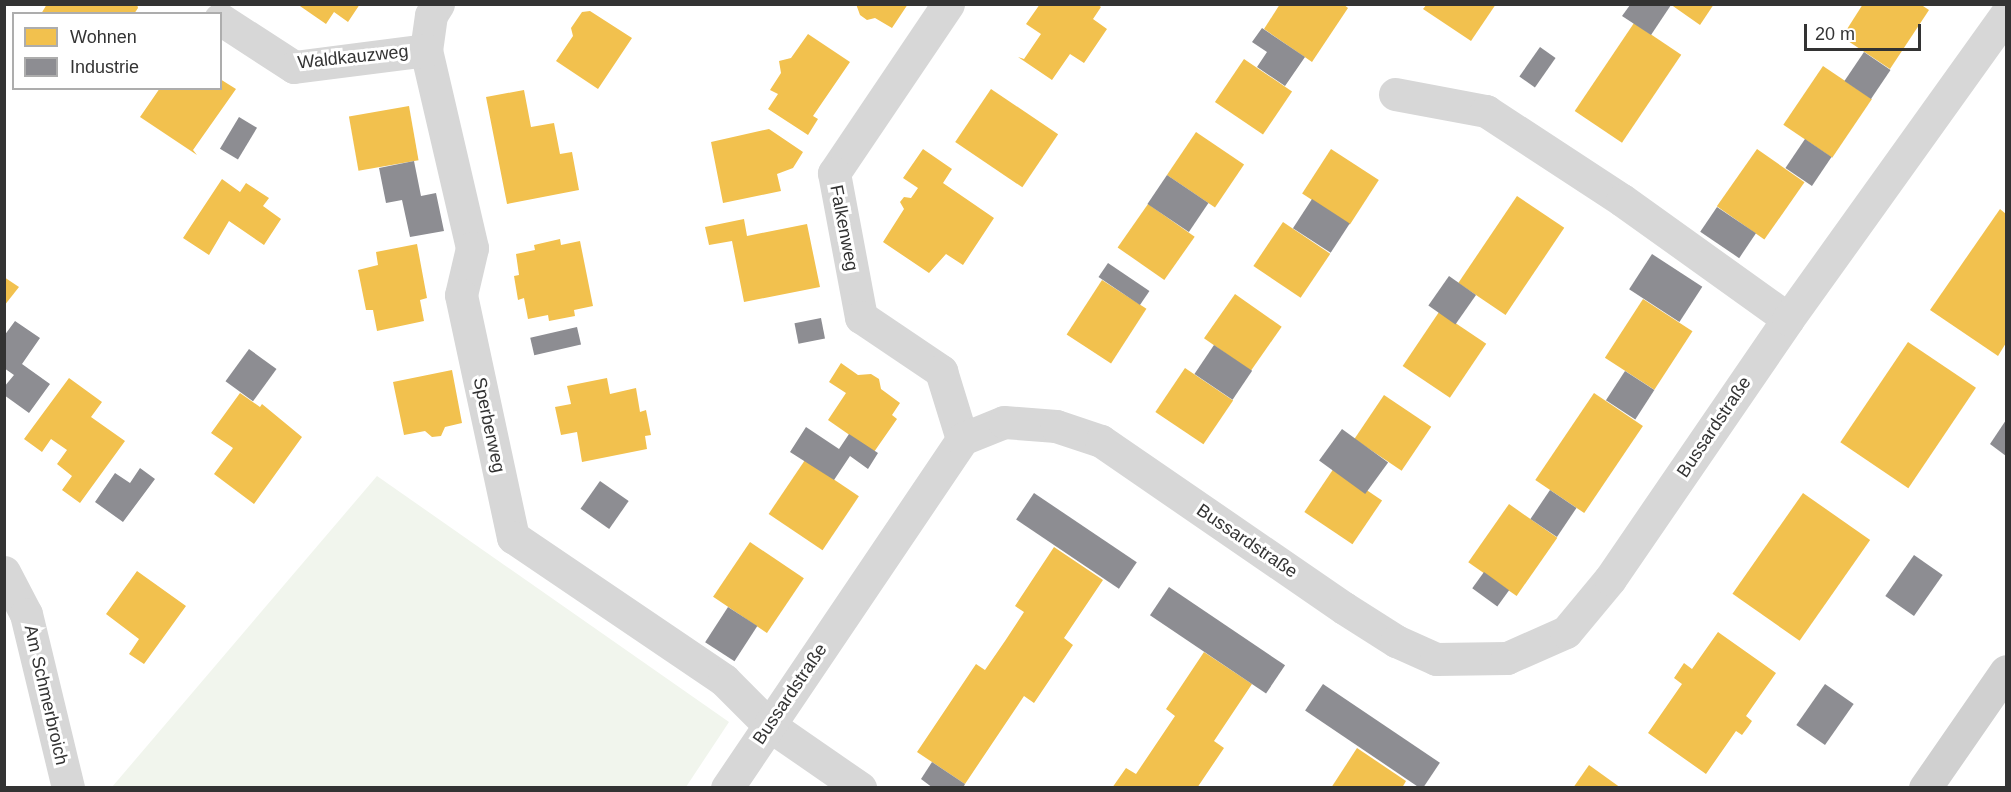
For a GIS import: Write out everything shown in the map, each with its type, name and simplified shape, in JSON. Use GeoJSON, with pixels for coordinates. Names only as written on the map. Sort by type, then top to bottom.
{"type":"FeatureCollection","features":[{"type":"Feature","properties":{"kind":"main road"},"geometry":{"type":"LineString","coordinates":[[1925,788],[2007,671]]}},
{"type":"Feature","properties":{"kind":"street","name":"Sperberweg"},"geometry":{"type":"LineString","coordinates":[[438,4],[431,15],[426,50],[472,248],[461,296],[513,537],[724,680],[769,725],[860,788]]}},
{"type":"Feature","properties":{"kind":"street","name":"Falkenweg"},"geometry":{"type":"LineString","coordinates":[[948,4],[834,173],[861,317],[941,370],[962,439]]}},
{"type":"Feature","properties":{"kind":"street","name":"Bussardstraße"},"geometry":{"type":"LineString","coordinates":[[727,788],[962,439],[1004,422],[1031,422],[1101,441],[1396,641],[1436,659],[1507,657],[1566,632],[1603,588],[1788,319],[2007,14]]}},
{"type":"Feature","properties":{"kind":"street","name":"Waldkauzweg"},"geometry":{"type":"LineString","coordinates":[[222,20],[294,67],[426,50]]}},
{"type":"Feature","properties":{"kind":"street"},"geometry":{"type":"LineString","coordinates":[[1395,94],[1486,111],[1622,200],[1788,319]]}},
{"type":"Feature","properties":{"kind":"street","name":"Am Schmerbroich"},"geometry":{"type":"LineString","coordinates":[[4,572],[26,614],[68,788]]}},
{"type":"Feature","properties":{"kind":"shaded area"},"geometry":{"type":"Polygon","coordinates":[[[377,476],[729,722],[686,787],[112,787],[377,476]]]}},
{"type":"Feature","properties":{"kind":"building: Wohnen"},"geometry":{"type":"Polygon","coordinates":[[[47,4],[137,4],[138,8],[135,12],[42,12],[47,4]]]}},
{"type":"Feature","properties":{"kind":"building: Wohnen"},"geometry":{"type":"Polygon","coordinates":[[[297,4],[360,4],[348,22],[334,12],[326,24],[297,4]]]}},
{"type":"Feature","properties":{"kind":"building: Wohnen"},"geometry":{"type":"Polygon","coordinates":[[[856,4],[908,4],[892,28],[875,18],[867,20],[860,15],[856,4]]]}},
{"type":"Feature","properties":{"kind":"building: Wohnen"},"geometry":{"type":"Polygon","coordinates":[[[1040,4],[1097,4],[1101,7],[1093,19],[1107,29],[1084,63],[1070,54],[1052,80],[1018,57],[1024,59],[1041,34],[1026,24],[1040,4]]]}},
{"type":"Feature","properties":{"kind":"building: Wohnen"},"geometry":{"type":"Polygon","coordinates":[[[1280,4],[1343,4],[1348,8],[1312,62],[1264,29],[1280,4]]]}},
{"type":"Feature","properties":{"kind":"building: Wohnen"},"geometry":{"type":"Polygon","coordinates":[[[1427,4],[1496,4],[1471,41],[1423,9],[1427,4]]]}},
{"type":"Feature","properties":{"kind":"building: Wohnen"},"geometry":{"type":"Polygon","coordinates":[[[1670,4],[1714,4],[1700,25],[1670,4]]]}},
{"type":"Feature","properties":{"kind":"building: Wohnen"},"geometry":{"type":"Polygon","coordinates":[[[1863,4],[1920,4],[1929,10],[1890,69],[1842,37],[1863,4]]]}},
{"type":"Feature","properties":{"kind":"building: Wohnen"},"geometry":{"type":"Polygon","coordinates":[[[590,11],[632,38],[598,89],[556,61],[573,36],[571,28],[582,12],[590,11]]]}},
{"type":"Feature","properties":{"kind":"building: Wohnen"},"geometry":{"type":"Polygon","coordinates":[[[1634,23],[1681,55],[1622,143],[1575,111],[1634,23]]]}},
{"type":"Feature","properties":{"kind":"building: Wohnen"},"geometry":{"type":"Polygon","coordinates":[[[808,34],[850,62],[813,116],[818,119],[808,135],[768,109],[778,94],[770,90],[781,73],[779,61],[791,58],[808,34]]]}},
{"type":"Feature","properties":{"kind":"building: Wohnen"},"geometry":{"type":"Polygon","coordinates":[[[1244,59],[1292,91],[1263,135],[1215,102],[1244,59]]]}},
{"type":"Feature","properties":{"kind":"building: Wohnen"},"geometry":{"type":"Polygon","coordinates":[[[1823,66],[1872,99],[1832,158],[1783,125],[1823,66]]]}},
{"type":"Feature","properties":{"kind":"building: Wohnen"},"geometry":{"type":"Polygon","coordinates":[[[222,80],[236,89],[193,150],[197,155],[140,117],[159,90],[222,90],[222,80]]]}},
{"type":"Feature","properties":{"kind":"building: Wohnen"},"geometry":{"type":"Polygon","coordinates":[[[991,89],[1058,134],[1022,187],[955,142],[991,89]]]}},
{"type":"Feature","properties":{"kind":"building: Wohnen"},"geometry":{"type":"Polygon","coordinates":[[[524,90],[531,127],[554,123],[560,154],[572,152],[579,190],[507,204],[486,97],[524,90]]]}},
{"type":"Feature","properties":{"kind":"building: Wohnen"},"geometry":{"type":"Polygon","coordinates":[[[409,106],[419,160],[358,171],[349,117],[409,106]]]}},
{"type":"Feature","properties":{"kind":"building: Wohnen"},"geometry":{"type":"Polygon","coordinates":[[[769,129],[803,152],[793,168],[777,174],[781,191],[723,203],[711,142],[769,129]]]}},
{"type":"Feature","properties":{"kind":"building: Wohnen"},"geometry":{"type":"Polygon","coordinates":[[[1196,132],[1244,164],[1215,208],[1167,175],[1196,132]]]}},
{"type":"Feature","properties":{"kind":"building: Wohnen"},"geometry":{"type":"Polygon","coordinates":[[[923,149],[952,169],[943,183],[994,218],[963,265],[946,254],[929,273],[883,242],[904,209],[900,202],[904,197],[911,198],[918,188],[903,178],[923,149]]]}},
{"type":"Feature","properties":{"kind":"building: Wohnen"},"geometry":{"type":"Polygon","coordinates":[[[1331,149],[1379,180],[1350,224],[1302,193],[1331,149]]]}},
{"type":"Feature","properties":{"kind":"building: Wohnen"},"geometry":{"type":"Polygon","coordinates":[[[1757,149],[1805,182],[1764,240],[1717,206],[1757,149]]]}},
{"type":"Feature","properties":{"kind":"building: Wohnen"},"geometry":{"type":"Polygon","coordinates":[[[222,179],[240,192],[246,183],[269,198],[263,206],[281,219],[264,245],[229,221],[209,255],[183,238],[222,179]]]}},
{"type":"Feature","properties":{"kind":"building: Wohnen"},"geometry":{"type":"Polygon","coordinates":[[[1517,196],[1564,228],[1506,315],[1458,283],[1517,196]]]}},
{"type":"Feature","properties":{"kind":"building: Wohnen"},"geometry":{"type":"Polygon","coordinates":[[[1148,204],[1195,237],[1164,280],[1118,247],[1148,204]]]}},
{"type":"Feature","properties":{"kind":"building: Wohnen"},"geometry":{"type":"Polygon","coordinates":[[[2000,209],[2006,214],[2006,343],[1998,356],[1930,310],[2000,209]]]}},
{"type":"Feature","properties":{"kind":"building: Wohnen"},"geometry":{"type":"Polygon","coordinates":[[[744,219],[747,236],[807,224],[820,287],[744,302],[732,241],[709,245],[705,227],[744,219]]]}},
{"type":"Feature","properties":{"kind":"building: Wohnen"},"geometry":{"type":"Polygon","coordinates":[[[1283,222],[1330,254],[1301,298],[1253,266],[1283,222]]]}},
{"type":"Feature","properties":{"kind":"building: Wohnen"},"geometry":{"type":"Polygon","coordinates":[[[560,239],[561,245],[580,241],[593,306],[574,310],[575,316],[549,321],[548,315],[528,319],[524,298],[518,300],[514,276],[519,275],[516,254],[535,250],[534,245],[560,239]]]}},
{"type":"Feature","properties":{"kind":"building: Wohnen"},"geometry":{"type":"Polygon","coordinates":[[[417,244],[427,298],[420,300],[424,321],[377,331],[373,310],[366,310],[358,270],[378,265],[376,252],[417,244]]]}},
{"type":"Feature","properties":{"kind":"building: Wohnen"},"geometry":{"type":"Polygon","coordinates":[[[4,277],[19,287],[4,306],[4,277]]]}},
{"type":"Feature","properties":{"kind":"building: Wohnen"},"geometry":{"type":"Polygon","coordinates":[[[1102,280],[1146,309],[1111,363],[1067,335],[1102,280]]]}},
{"type":"Feature","properties":{"kind":"building: Wohnen"},"geometry":{"type":"Polygon","coordinates":[[[1235,294],[1282,327],[1251,371],[1204,338],[1235,294]]]}},
{"type":"Feature","properties":{"kind":"building: Wohnen"},"geometry":{"type":"Polygon","coordinates":[[[1643,299],[1692,331],[1654,390],[1605,358],[1643,299]]]}},
{"type":"Feature","properties":{"kind":"building: Wohnen"},"geometry":{"type":"Polygon","coordinates":[[[1439,312],[1486,344],[1450,398],[1403,366],[1439,312]]]}},
{"type":"Feature","properties":{"kind":"building: Wohnen"},"geometry":{"type":"Polygon","coordinates":[[[1908,342],[1976,388],[1908,488],[1840,442],[1908,342]]]}},
{"type":"Feature","properties":{"kind":"building: Wohnen"},"geometry":{"type":"Polygon","coordinates":[[[841,363],[858,375],[871,374],[879,379],[881,389],[900,403],[892,415],[897,419],[874,452],[828,420],[846,393],[829,382],[841,363]]]}},
{"type":"Feature","properties":{"kind":"building: Wohnen"},"geometry":{"type":"Polygon","coordinates":[[[1185,368],[1233,400],[1203,444],[1155,412],[1185,368]]]}},
{"type":"Feature","properties":{"kind":"building: Wohnen"},"geometry":{"type":"Polygon","coordinates":[[[452,370],[462,423],[445,427],[441,436],[432,437],[425,431],[404,435],[393,382],[452,370]]]}},
{"type":"Feature","properties":{"kind":"building: Wohnen"},"geometry":{"type":"Polygon","coordinates":[[[69,378],[102,402],[91,417],[125,441],[80,503],[62,490],[72,476],[57,464],[67,450],[51,439],[42,452],[24,439],[69,378]]]}},
{"type":"Feature","properties":{"kind":"building: Wohnen"},"geometry":{"type":"Polygon","coordinates":[[[607,378],[610,394],[636,388],[640,412],[646,410],[651,435],[645,436],[647,449],[582,462],[577,432],[561,435],[555,407],[571,404],[567,386],[607,378]]]}},
{"type":"Feature","properties":{"kind":"building: Wohnen"},"geometry":{"type":"Polygon","coordinates":[[[240,393],[260,407],[262,404],[302,437],[254,504],[214,474],[233,448],[211,433],[240,393]]]}},
{"type":"Feature","properties":{"kind":"building: Wohnen"},"geometry":{"type":"Polygon","coordinates":[[[1594,393],[1643,426],[1584,513],[1535,480],[1594,393]]]}},
{"type":"Feature","properties":{"kind":"building: Wohnen"},"geometry":{"type":"Polygon","coordinates":[[[1384,395],[1431,427],[1402,471],[1354,439],[1384,395]]]}},
{"type":"Feature","properties":{"kind":"building: Wohnen"},"geometry":{"type":"Polygon","coordinates":[[[805,460],[859,496],[823,550],[769,514],[805,460]]]}},
{"type":"Feature","properties":{"kind":"building: Wohnen"},"geometry":{"type":"Polygon","coordinates":[[[1334,468],[1382,500],[1352,544],[1304,512],[1334,468]]]}},
{"type":"Feature","properties":{"kind":"building: Wohnen"},"geometry":{"type":"Polygon","coordinates":[[[1803,493],[1870,540],[1800,641],[1732,594],[1803,493]]]}},
{"type":"Feature","properties":{"kind":"building: Wohnen"},"geometry":{"type":"Polygon","coordinates":[[[1509,504],[1557,538],[1517,596],[1468,562],[1509,504]]]}},
{"type":"Feature","properties":{"kind":"building: Wohnen"},"geometry":{"type":"Polygon","coordinates":[[[750,542],[804,578],[767,633],[713,597],[750,542]]]}},
{"type":"Feature","properties":{"kind":"building: Wohnen"},"geometry":{"type":"Polygon","coordinates":[[[1054,547],[1103,580],[1064,638],[1073,645],[1034,703],[1024,696],[965,784],[917,752],[976,664],[985,670],[1005,641],[1024,612],[1015,606],[1054,547]]]}},
{"type":"Feature","properties":{"kind":"building: Wohnen"},"geometry":{"type":"Polygon","coordinates":[[[137,571],[186,606],[144,664],[129,654],[139,639],[106,614],[137,571]]]}},
{"type":"Feature","properties":{"kind":"building: Wohnen"},"geometry":{"type":"Polygon","coordinates":[[[1718,632],[1776,673],[1746,716],[1752,721],[1748,727],[1742,735],[1736,731],[1706,774],[1648,733],[1682,684],[1674,678],[1684,663],[1692,669],[1718,632]]]}},
{"type":"Feature","properties":{"kind":"building: Wohnen"},"geometry":{"type":"Polygon","coordinates":[[[1204,652],[1252,684],[1214,741],[1224,748],[1197,788],[1112,788],[1126,768],[1136,774],[1175,716],[1166,709],[1204,652]]]}},
{"type":"Feature","properties":{"kind":"building: Wohnen"},"geometry":{"type":"Polygon","coordinates":[[[1357,748],[1406,781],[1402,788],[1331,788],[1357,748]]]}},
{"type":"Feature","properties":{"kind":"building: Wohnen"},"geometry":{"type":"Polygon","coordinates":[[[1589,765],[1621,788],[1573,788],[1589,765]]]}},
{"type":"Feature","properties":{"kind":"building: Industrie"},"geometry":{"type":"Polygon","coordinates":[[[1630,5],[1671,5],[1651,35],[1622,16],[1630,5]]]}},
{"type":"Feature","properties":{"kind":"building: Industrie"},"geometry":{"type":"Polygon","coordinates":[[[1262,28],[1305,57],[1285,86],[1257,67],[1267,52],[1252,42],[1262,28]]]}},
{"type":"Feature","properties":{"kind":"building: Industrie"},"geometry":{"type":"Polygon","coordinates":[[[1540,47],[1556,58],[1535,87],[1519,76],[1540,47]]]}},
{"type":"Feature","properties":{"kind":"building: Industrie"},"geometry":{"type":"Polygon","coordinates":[[[1864,52],[1891,70],[1871,99],[1844,81],[1864,52]]]}},
{"type":"Feature","properties":{"kind":"building: Industrie"},"geometry":{"type":"Polygon","coordinates":[[[239,117],[257,128],[238,160],[220,149],[239,117]]]}},
{"type":"Feature","properties":{"kind":"building: Industrie"},"geometry":{"type":"Polygon","coordinates":[[[1805,139],[1832,157],[1812,186],[1785,168],[1805,139]]]}},
{"type":"Feature","properties":{"kind":"building: Industrie"},"geometry":{"type":"Polygon","coordinates":[[[414,161],[421,196],[436,193],[444,231],[410,237],[402,200],[386,203],[379,168],[414,161]]]}},
{"type":"Feature","properties":{"kind":"building: Industrie"},"geometry":{"type":"Polygon","coordinates":[[[1167,175],[1208,203],[1189,232],[1147,204],[1167,175]]]}},
{"type":"Feature","properties":{"kind":"building: Industrie"},"geometry":{"type":"Polygon","coordinates":[[[1312,199],[1350,224],[1331,253],[1293,228],[1312,199]]]}},
{"type":"Feature","properties":{"kind":"building: Industrie"},"geometry":{"type":"Polygon","coordinates":[[[1717,207],[1756,233],[1739,258],[1700,232],[1717,207]]]}},
{"type":"Feature","properties":{"kind":"building: Industrie"},"geometry":{"type":"Polygon","coordinates":[[[1652,254],[1702,287],[1679,322],[1629,289],[1652,254]]]}},
{"type":"Feature","properties":{"kind":"building: Industrie"},"geometry":{"type":"Polygon","coordinates":[[[1108,263],[1149,291],[1140,305],[1098,277],[1108,263]]]}},
{"type":"Feature","properties":{"kind":"building: Industrie"},"geometry":{"type":"Polygon","coordinates":[[[1449,276],[1476,295],[1455,324],[1428,305],[1449,276]]]}},
{"type":"Feature","properties":{"kind":"building: Industrie"},"geometry":{"type":"Polygon","coordinates":[[[821,318],[825,339],[799,344],[794,323],[821,318]]]}},
{"type":"Feature","properties":{"kind":"building: Industrie"},"geometry":{"type":"Polygon","coordinates":[[[15,321],[40,338],[22,364],[50,384],[29,413],[4,395],[4,387],[14,375],[4,368],[4,336],[15,321]]]}},
{"type":"Feature","properties":{"kind":"building: Industrie"},"geometry":{"type":"Polygon","coordinates":[[[577,327],[581,345],[534,355],[530,338],[577,327]]]}},
{"type":"Feature","properties":{"kind":"building: Industrie"},"geometry":{"type":"Polygon","coordinates":[[[1214,345],[1252,371],[1233,400],[1194,374],[1214,345]]]}},
{"type":"Feature","properties":{"kind":"building: Industrie"},"geometry":{"type":"Polygon","coordinates":[[[249,349],[277,369],[253,401],[225,381],[249,349]]]}},
{"type":"Feature","properties":{"kind":"building: Industrie"},"geometry":{"type":"Polygon","coordinates":[[[1625,371],[1654,390],[1635,419],[1606,400],[1625,371]]]}},
{"type":"Feature","properties":{"kind":"building: Industrie"},"geometry":{"type":"Polygon","coordinates":[[[2006,420],[2006,456],[1990,444],[2006,420]]]}},
{"type":"Feature","properties":{"kind":"building: Industrie"},"geometry":{"type":"Polygon","coordinates":[[[806,427],[839,449],[849,434],[878,453],[868,469],[850,456],[834,480],[790,452],[806,427]]]}},
{"type":"Feature","properties":{"kind":"building: Industrie"},"geometry":{"type":"Polygon","coordinates":[[[1342,429],[1388,463],[1365,494],[1319,461],[1342,429]]]}},
{"type":"Feature","properties":{"kind":"building: Industrie"},"geometry":{"type":"Polygon","coordinates":[[[140,468],[155,479],[123,522],[95,502],[115,473],[130,483],[140,468]]]}},
{"type":"Feature","properties":{"kind":"building: Industrie"},"geometry":{"type":"Polygon","coordinates":[[[600,481],[629,501],[609,529],[580,509],[600,481]]]}},
{"type":"Feature","properties":{"kind":"building: Industrie"},"geometry":{"type":"Polygon","coordinates":[[[1550,490],[1577,508],[1557,537],[1530,519],[1550,490]]]}},
{"type":"Feature","properties":{"kind":"building: Industrie"},"geometry":{"type":"Polygon","coordinates":[[[1034,493],[1137,562],[1119,589],[1016,520],[1034,493]]]}},
{"type":"Feature","properties":{"kind":"building: Industrie"},"geometry":{"type":"Polygon","coordinates":[[[1914,555],[1943,575],[1914,616],[1885,596],[1914,555]]]}},
{"type":"Feature","properties":{"kind":"building: Industrie"},"geometry":{"type":"Polygon","coordinates":[[[1484,572],[1509,590],[1497,606],[1472,588],[1484,572]]]}},
{"type":"Feature","properties":{"kind":"building: Industrie"},"geometry":{"type":"Polygon","coordinates":[[[1169,587],[1285,665],[1266,693],[1150,615],[1169,587]]]}},
{"type":"Feature","properties":{"kind":"building: Industrie"},"geometry":{"type":"Polygon","coordinates":[[[728,607],[757,626],[734,661],[705,642],[728,607]]]}},
{"type":"Feature","properties":{"kind":"building: Industrie"},"geometry":{"type":"Polygon","coordinates":[[[1323,684],[1440,763],[1423,788],[1420,788],[1305,711],[1323,684]]]}},
{"type":"Feature","properties":{"kind":"building: Industrie"},"geometry":{"type":"Polygon","coordinates":[[[1825,684],[1854,704],[1825,745],[1796,725],[1825,684]]]}},
{"type":"Feature","properties":{"kind":"building: Industrie"},"geometry":{"type":"Polygon","coordinates":[[[932,762],[965,784],[963,788],[933,788],[921,779],[932,762]]]}}]}
